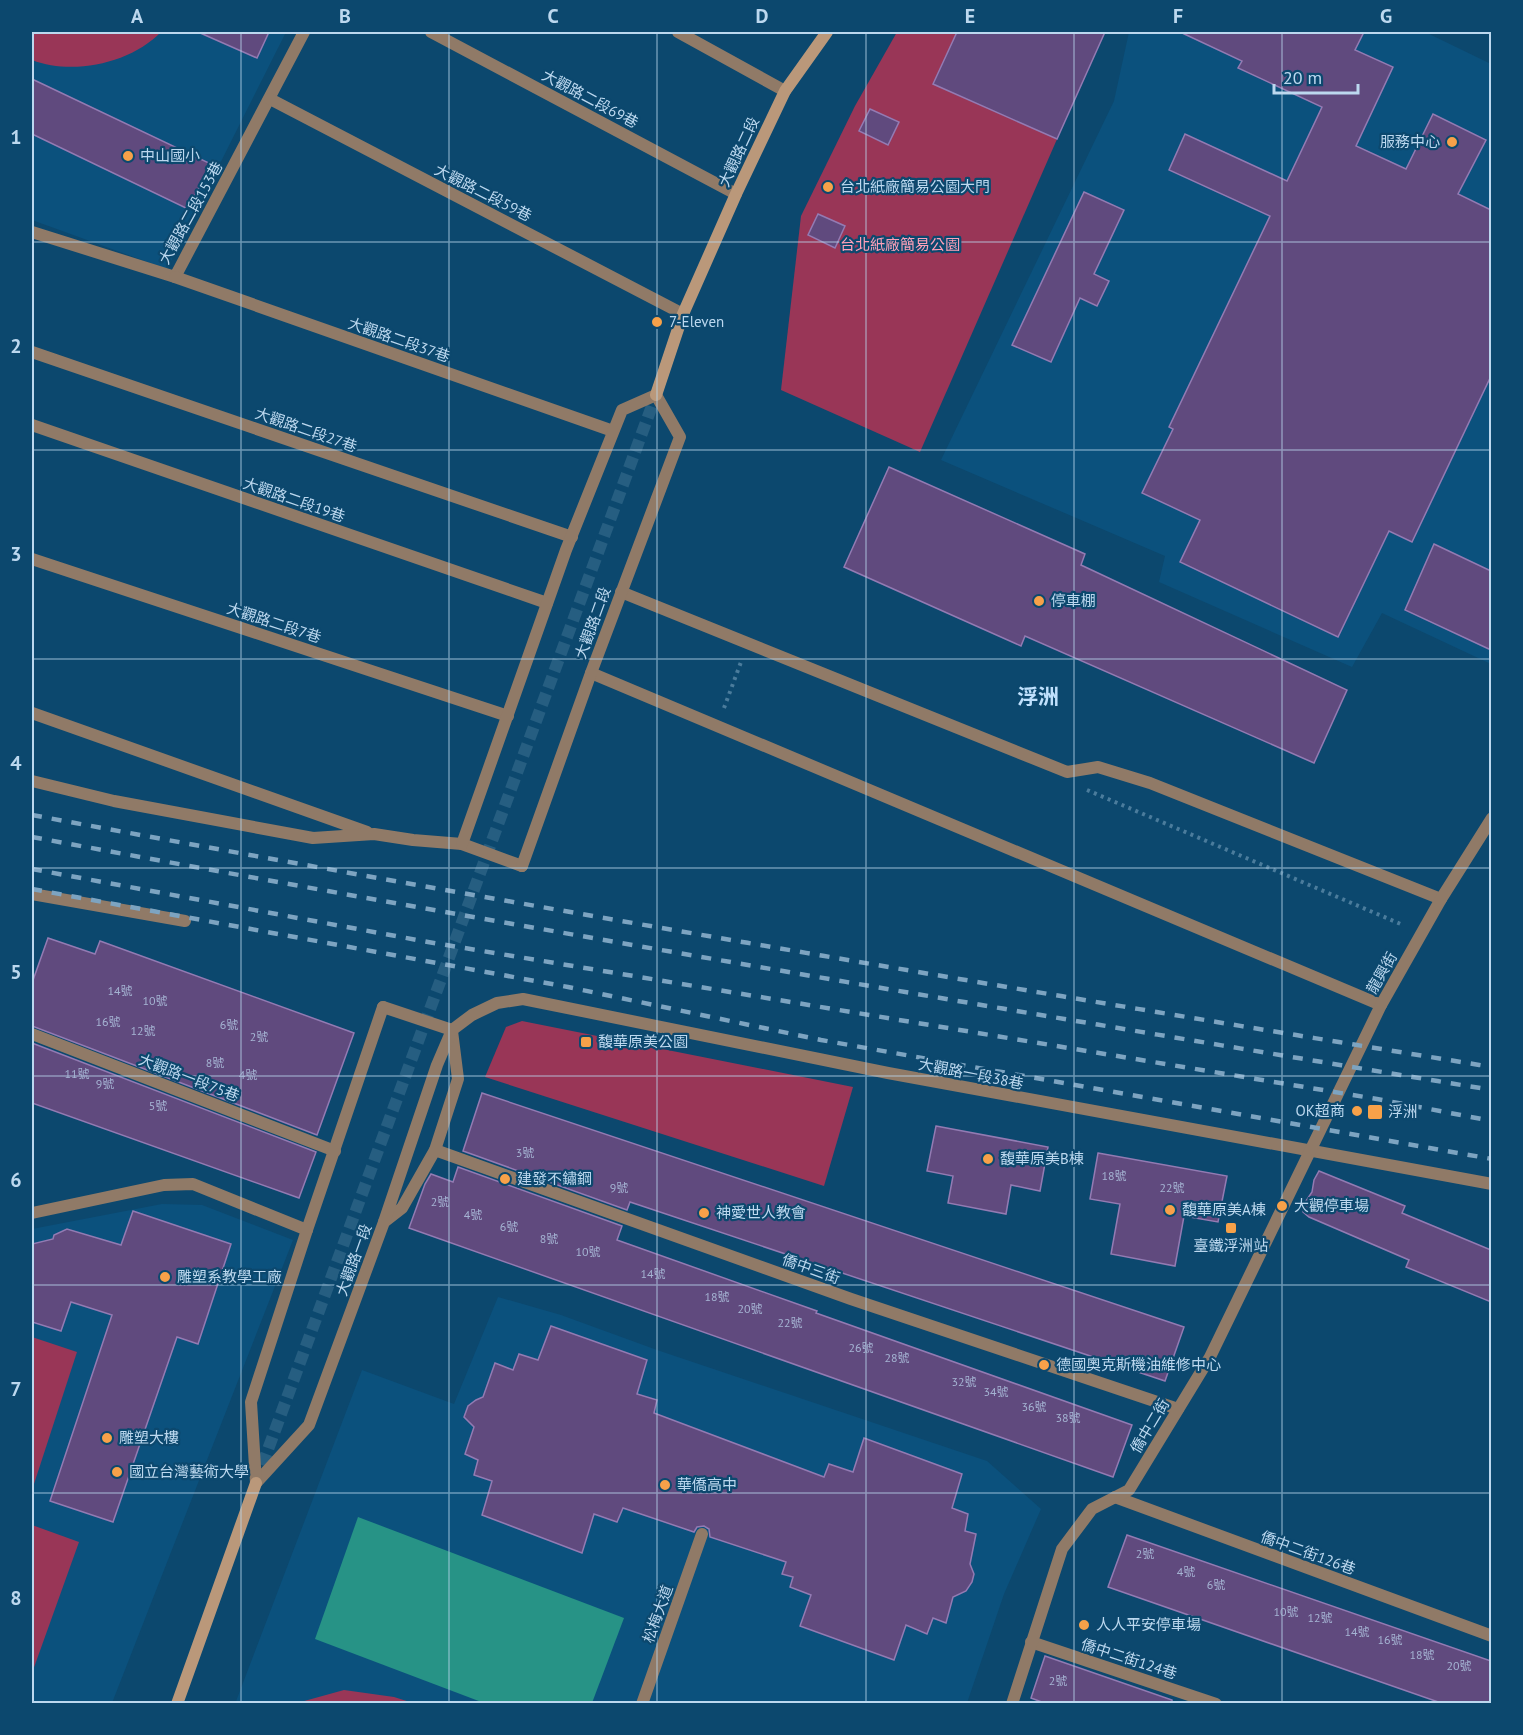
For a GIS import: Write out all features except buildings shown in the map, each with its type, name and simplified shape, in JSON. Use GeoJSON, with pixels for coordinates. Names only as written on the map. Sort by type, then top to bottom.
{"type":"FeatureCollection","features":[{"type":"Feature","properties":{"kind":"main road","name":"大觀路二段"},"geometry":{"type":"LineString","coordinates":[[656,395],[683,314],[736,194],[785,91],[827,32]]}},
{"type":"Feature","properties":{"kind":"main road","name":"大觀路一段"},"geometry":{"type":"LineString","coordinates":[[177,1704],[256,1483]]}},
{"type":"Feature","properties":{"kind":"street","name":"大觀路二段153巷"},"geometry":{"type":"LineString","coordinates":[[32,232],[175,277],[304,32]]}},
{"type":"Feature","properties":{"kind":"street","name":"大觀路二段69巷"},"geometry":{"type":"LineString","coordinates":[[431,32],[736,194]]}},
{"type":"Feature","properties":{"kind":"street"},"geometry":{"type":"LineString","coordinates":[[678,32],[785,91]]}},
{"type":"Feature","properties":{"kind":"street","name":"大觀路二段59巷"},"geometry":{"type":"LineString","coordinates":[[270,99],[683,314]]}},
{"type":"Feature","properties":{"kind":"street","name":"大觀路二段37巷"},"geometry":{"type":"LineString","coordinates":[[175,277],[613,431]]}},
{"type":"Feature","properties":{"kind":"street","name":"大觀路二段27巷"},"geometry":{"type":"LineString","coordinates":[[32,352],[572,537]]}},
{"type":"Feature","properties":{"kind":"street"},"geometry":{"type":"LineString","coordinates":[[32,713],[374,834],[462,844],[547,603],[622,410],[656,395]]}},
{"type":"Feature","properties":{"kind":"street","name":"大觀路二段"},"geometry":{"type":"LineString","coordinates":[[462,844],[522,866],[591,673],[680,437],[656,395]]}},
{"type":"Feature","properties":{"kind":"street","name":"大觀路二段19巷"},"geometry":{"type":"LineString","coordinates":[[32,425],[547,603]]}},
{"type":"Feature","properties":{"kind":"street","name":"大觀路二段7巷"},"geometry":{"type":"LineString","coordinates":[[32,559],[508,716]]}},
{"type":"Feature","properties":{"kind":"street"},"geometry":{"type":"LineString","coordinates":[[621,592],[1067,772],[1098,767],[1150,783],[1441,899]]}},
{"type":"Feature","properties":{"kind":"street"},"geometry":{"type":"LineString","coordinates":[[591,673],[1381,1005]]}},
{"type":"Feature","properties":{"kind":"street"},"geometry":{"type":"LineString","coordinates":[[32,782],[114,801],[312,838],[374,834]]}},
{"type":"Feature","properties":{"kind":"street","name":"龍興街"},"geometry":{"type":"LineString","coordinates":[[1310,1150],[1381,1005],[1441,899],[1491,818]]}},
{"type":"Feature","properties":{"kind":"street"},"geometry":{"type":"LineString","coordinates":[[32,894],[185,921]]}},
{"type":"Feature","properties":{"kind":"street","name":"大觀路一段38巷"},"geometry":{"type":"LineString","coordinates":[[452,1030],[472,1015],[496,1003],[523,999],[899,1076],[1491,1185]]}},
{"type":"Feature","properties":{"kind":"street","name":"大觀路一段"},"geometry":{"type":"LineString","coordinates":[[383,1007],[452,1030],[437,1065],[384,1222],[309,1425],[256,1483],[251,1402],[383,1007]]}},
{"type":"Feature","properties":{"kind":"street"},"geometry":{"type":"LineString","coordinates":[[384,1222],[402,1208],[435,1150],[458,1079],[452,1030]]}},
{"type":"Feature","properties":{"kind":"street","name":"大觀路一段75巷"},"geometry":{"type":"LineString","coordinates":[[32,1034],[335,1151]]}},
{"type":"Feature","properties":{"kind":"street","name":"僑中三街"},"geometry":{"type":"LineString","coordinates":[[435,1150],[851,1299],[1178,1409]]}},
{"type":"Feature","properties":{"kind":"street","name":"僑中二街"},"geometry":{"type":"LineString","coordinates":[[1011,1704],[1062,1549],[1092,1509],[1128,1490],[1210,1357],[1310,1150]]}},
{"type":"Feature","properties":{"kind":"street"},"geometry":{"type":"LineString","coordinates":[[32,1213],[164,1185],[193,1184],[307,1230]]}},
{"type":"Feature","properties":{"kind":"street","name":"僑中二街126巷"},"geometry":{"type":"LineString","coordinates":[[1115,1497],[1491,1636]]}},
{"type":"Feature","properties":{"kind":"street","name":"松梅大道"},"geometry":{"type":"LineString","coordinates":[[642,1704],[702,1534]]}},
{"type":"Feature","properties":{"kind":"street","name":"僑中二街124巷"},"geometry":{"type":"LineString","coordinates":[[1031,1642],[1216,1704]]}},
{"type":"Feature","properties":{"kind":"path"},"geometry":{"type":"LineString","coordinates":[[717,726],[748,644]]}},
{"type":"Feature","properties":{"kind":"path"},"geometry":{"type":"LineString","coordinates":[[1086,790],[1422,933]]}},
{"type":"Feature","properties":{"kind":"shaded area","name":"中山國小"},"geometry":{"type":"Polygon","coordinates":[[[32,32],[286,32],[167,269],[32,220],[32,32]]]}},
{"type":"Feature","properties":{"kind":"shaded area"},"geometry":{"type":"Polygon","coordinates":[[[1129,32],[1425,32],[1491,64],[1491,664],[1382,613],[1352,667],[1159,582],[1165,556],[941,460],[1114,101],[1129,32]]]}},
{"type":"Feature","properties":{"kind":"shaded area","name":"國立台灣藝術大學"},"geometry":{"type":"Polygon","coordinates":[[[162,1204],[202,1205],[293,1240],[112,1703],[32,1704],[32,1229],[162,1204]]]}},
{"type":"Feature","properties":{"kind":"shaded area","name":"華僑高中"},"geometry":{"type":"Polygon","coordinates":[[[498,1297],[561,1315],[657,1350],[987,1461],[1041,1509],[1004,1594],[967,1703],[235,1704],[362,1370],[454,1404],[498,1297]]]}},
{"type":"Feature","properties":{"kind":"shaded area"},"geometry":{"type":"Polygon","coordinates":[[[358,1517],[624,1618],[592,1703],[484,1703],[315,1639],[358,1517]]]}},
{"type":"Feature","properties":{"kind":"green space"},"geometry":{"type":"Polygon","coordinates":[[[32,32],[161,32],[149,43],[118,59],[101,64],[65,67],[32,60],[32,32]]]}},
{"type":"Feature","properties":{"kind":"green space","name":"台北紙廠簡易公園"},"geometry":{"type":"Polygon","coordinates":[[[897,32],[1104,32],[920,452],[781,390],[801,216],[855,106],[897,32]]]}},
{"type":"Feature","properties":{"kind":"green space"},"geometry":{"type":"Polygon","coordinates":[[[522,1021],[853,1087],[824,1186],[485,1077],[506,1027],[522,1021]]]}},
{"type":"Feature","properties":{"kind":"green space"},"geometry":{"type":"Polygon","coordinates":[[[32,1337],[77,1352],[33,1487],[32,1486],[32,1337]]]}},
{"type":"Feature","properties":{"kind":"green space"},"geometry":{"type":"Polygon","coordinates":[[[32,1525],[79,1542],[32,1673],[32,1525]]]}},
{"type":"Feature","properties":{"kind":"green space"},"geometry":{"type":"Polygon","coordinates":[[[344,1690],[394,1697],[413,1703],[297,1703],[344,1690]]]}},
{"type":"Feature","properties":{"kind":"tunnel"},"geometry":{"type":"LineString","coordinates":[[256,1482],[656,395]]}},
{"type":"Feature","properties":{"kind":"railway"},"geometry":{"type":"LineString","coordinates":[[32,815],[761,945],[1492,1067]]}},
{"type":"Feature","properties":{"kind":"railway"},"geometry":{"type":"LineString","coordinates":[[32,837],[761,967],[1492,1090]]}},
{"type":"Feature","properties":{"kind":"railway"},"geometry":{"type":"LineString","coordinates":[[32,869],[428,942],[1377,1099],[1492,1121]]}},
{"type":"Feature","properties":{"kind":"railway"},"geometry":{"type":"LineString","coordinates":[[32,889],[568,987],[821,1040],[1492,1159]]}},
{"type":"Feature","properties":{"kind":"place","name":"服務中心"},"geometry":{"type":"Point","coordinates":[1452,142]}},
{"type":"Feature","properties":{"kind":"place","name":"中山國小"},"geometry":{"type":"Point","coordinates":[128,156]}},
{"type":"Feature","properties":{"kind":"place","name":"台北紙廠簡易公園大門"},"geometry":{"type":"Point","coordinates":[828,187]}},
{"type":"Feature","properties":{"kind":"place","name":"7-Eleven"},"geometry":{"type":"Point","coordinates":[657,322]}},
{"type":"Feature","properties":{"kind":"place","name":"停車棚"},"geometry":{"type":"Point","coordinates":[1039,601]}},
{"type":"Feature","properties":{"kind":"place","name":"馥華原美公園"},"geometry":{"type":"Point","coordinates":[586,1042]}},
{"type":"Feature","properties":{"kind":"place","name":"OK超商"},"geometry":{"type":"Point","coordinates":[1357,1111]}},
{"type":"Feature","properties":{"kind":"place","name":"浮洲"},"geometry":{"type":"Point","coordinates":[1375,1112]}},
{"type":"Feature","properties":{"kind":"place","name":"馥華原美B棟"},"geometry":{"type":"Point","coordinates":[988,1159]}},
{"type":"Feature","properties":{"kind":"place","name":"建發不鏽鋼"},"geometry":{"type":"Point","coordinates":[505,1179]}},
{"type":"Feature","properties":{"kind":"place","name":"大觀停車場"},"geometry":{"type":"Point","coordinates":[1282,1206]}},
{"type":"Feature","properties":{"kind":"place","name":"馥華原美A棟"},"geometry":{"type":"Point","coordinates":[1170,1210]}},
{"type":"Feature","properties":{"kind":"place","name":"神愛世人教會"},"geometry":{"type":"Point","coordinates":[704,1213]}},
{"type":"Feature","properties":{"kind":"place","name":"臺鐵浮洲站"},"geometry":{"type":"Point","coordinates":[1231,1228]}},
{"type":"Feature","properties":{"kind":"place","name":"雕塑系教學工廠"},"geometry":{"type":"Point","coordinates":[165,1277]}},
{"type":"Feature","properties":{"kind":"place","name":"德國奧克斯機油維修中心"},"geometry":{"type":"Point","coordinates":[1044,1365]}},
{"type":"Feature","properties":{"kind":"place","name":"雕塑大樓"},"geometry":{"type":"Point","coordinates":[107,1438]}},
{"type":"Feature","properties":{"kind":"place","name":"國立台灣藝術大學"},"geometry":{"type":"Point","coordinates":[117,1472]}},
{"type":"Feature","properties":{"kind":"place","name":"華僑高中"},"geometry":{"type":"Point","coordinates":[665,1485]}},
{"type":"Feature","properties":{"kind":"place","name":"人人平安停車場"},"geometry":{"type":"Point","coordinates":[1084,1625]}},
{"type":"Feature","properties":{"kind":"district","name":"浮洲"},"geometry":{"type":"Point","coordinates":[1038,697]}}]}
